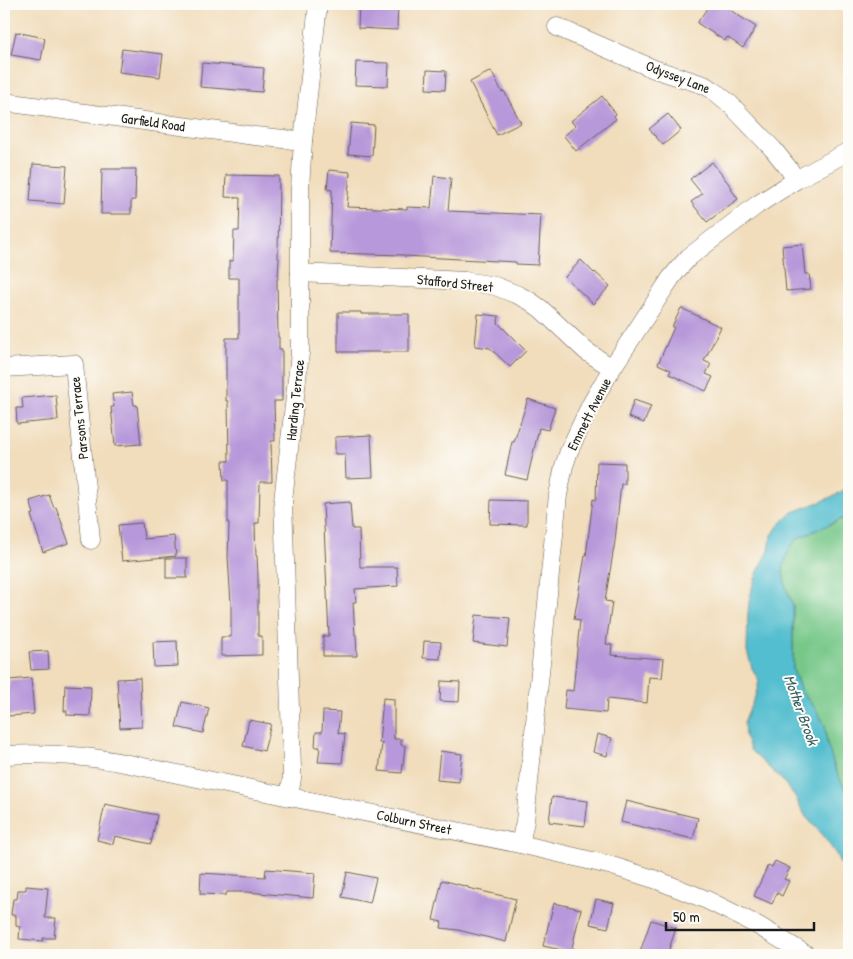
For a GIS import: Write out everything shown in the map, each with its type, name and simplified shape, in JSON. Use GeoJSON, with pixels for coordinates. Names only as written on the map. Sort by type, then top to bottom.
{"type":"FeatureCollection","features":[{"type":"Feature","properties":{"kind":"street","name":"Harding Terrace"},"geometry":{"type":"LineString","coordinates":[[289,796],[292,768],[283,500],[300,353],[299,204],[303,141],[318,4]]}},
{"type":"Feature","properties":{"kind":"street","name":"Odyssey Lane"},"geometry":{"type":"LineString","coordinates":[[557,27],[654,69],[704,85],[713,90],[729,103],[773,149],[790,169],[796,180]]}},
{"type":"Feature","properties":{"kind":"street","name":"Garfield Road"},"geometry":{"type":"LineString","coordinates":[[4,102],[303,141]]}},
{"type":"Feature","properties":{"kind":"street","name":"Emmett Avenue"},"geometry":{"type":"LineString","coordinates":[[520,844],[525,821],[558,495],[564,466],[575,437],[612,368],[671,278],[689,257],[751,209],[796,180],[849,151]]}},
{"type":"Feature","properties":{"kind":"street","name":"Stafford Street"},"geometry":{"type":"LineString","coordinates":[[300,273],[465,281],[496,286],[530,301],[586,351],[612,368]]}},
{"type":"Feature","properties":{"kind":"street","name":"Parsons Terrace"},"geometry":{"type":"LineString","coordinates":[[4,368],[74,364],[91,540]]}},
{"type":"Feature","properties":{"kind":"street","name":"Colburn Street"},"geometry":{"type":"LineString","coordinates":[[4,755],[64,754],[103,759],[520,844],[609,865],[657,880],[707,900],[757,925],[807,955]]}},
{"type":"Feature","properties":{"kind":"green space"},"geometry":{"type":"Polygon","coordinates":[[[849,516],[849,797],[836,771],[827,744],[825,725],[815,708],[801,691],[793,670],[793,606],[783,573],[790,548],[798,538],[849,516]]]}},
{"type":"Feature","properties":{"kind":"water","name":"Mother Brook"},"geometry":{"type":"Polygon","coordinates":[[[849,488],[849,516],[798,538],[790,548],[783,573],[786,588],[793,605],[793,670],[801,691],[815,708],[825,725],[827,744],[836,771],[849,797],[849,894],[846,877],[836,854],[821,833],[806,817],[794,795],[781,779],[751,751],[745,736],[744,722],[756,694],[759,681],[752,668],[747,651],[750,594],[758,571],[769,551],[771,537],[778,526],[791,513],[825,500],[849,488]]]}},
{"type":"Feature","properties":{"kind":"building"},"geometry":{"type":"Polygon","coordinates":[[[359,4],[398,4],[397,30],[358,28],[359,4]]]}},
{"type":"Feature","properties":{"kind":"building"},"geometry":{"type":"Polygon","coordinates":[[[710,4],[721,4],[756,27],[743,48],[727,37],[725,41],[697,23],[710,4]]]}},
{"type":"Feature","properties":{"kind":"building"},"geometry":{"type":"Polygon","coordinates":[[[16,32],[45,38],[41,60],[11,55],[16,32]]]}},
{"type":"Feature","properties":{"kind":"building"},"geometry":{"type":"Polygon","coordinates":[[[122,49],[163,54],[160,77],[119,72],[122,49]]]}},
{"type":"Feature","properties":{"kind":"building"},"geometry":{"type":"Polygon","coordinates":[[[356,62],[389,63],[388,86],[355,85],[356,62]]]}},
{"type":"Feature","properties":{"kind":"building"},"geometry":{"type":"Polygon","coordinates":[[[202,63],[264,68],[262,92],[200,87],[202,63]]]}},
{"type":"Feature","properties":{"kind":"building"},"geometry":{"type":"Polygon","coordinates":[[[427,70],[446,71],[445,90],[426,89],[427,70]]]}},
{"type":"Feature","properties":{"kind":"building"},"geometry":{"type":"Polygon","coordinates":[[[491,71],[521,123],[497,135],[470,82],[491,71]]]}},
{"type":"Feature","properties":{"kind":"building"},"geometry":{"type":"Polygon","coordinates":[[[602,96],[616,114],[614,116],[616,119],[576,151],[564,136],[575,126],[571,121],[602,96]]]}},
{"type":"Feature","properties":{"kind":"building"},"geometry":{"type":"Polygon","coordinates":[[[668,114],[681,130],[663,145],[649,129],[668,114]]]}},
{"type":"Feature","properties":{"kind":"building"},"geometry":{"type":"Polygon","coordinates":[[[351,123],[374,125],[372,156],[348,154],[351,123]]]}},
{"type":"Feature","properties":{"kind":"building"},"geometry":{"type":"Polygon","coordinates":[[[712,162],[738,199],[707,222],[691,202],[702,194],[690,179],[712,162]]]}},
{"type":"Feature","properties":{"kind":"building"},"geometry":{"type":"Polygon","coordinates":[[[33,164],[67,166],[64,204],[30,201],[33,164]]]}},
{"type":"Feature","properties":{"kind":"building"},"geometry":{"type":"Polygon","coordinates":[[[102,169],[136,169],[135,200],[131,200],[131,214],[101,214],[102,169]]]}},
{"type":"Feature","properties":{"kind":"building"},"geometry":{"type":"Polygon","coordinates":[[[329,170],[350,172],[347,207],[431,208],[434,176],[451,178],[448,211],[541,215],[538,265],[404,255],[330,253],[332,190],[327,189],[329,170]]]}},
{"type":"Feature","properties":{"kind":"building"},"geometry":{"type":"Polygon","coordinates":[[[226,175],[279,176],[279,258],[277,279],[278,337],[279,349],[282,349],[282,401],[274,401],[275,441],[271,441],[272,482],[260,482],[259,523],[255,523],[258,576],[258,636],[262,636],[262,655],[221,656],[221,637],[231,637],[228,480],[224,480],[223,461],[229,461],[228,401],[226,401],[226,338],[239,338],[239,278],[229,278],[229,261],[233,261],[234,231],[239,231],[240,198],[225,197],[226,175]]]}},
{"type":"Feature","properties":{"kind":"building"},"geometry":{"type":"Polygon","coordinates":[[[802,244],[805,274],[809,274],[811,289],[786,291],[782,246],[802,244]]]}},
{"type":"Feature","properties":{"kind":"building"},"geometry":{"type":"Polygon","coordinates":[[[581,260],[610,286],[593,304],[565,277],[581,260]]]}},
{"type":"Feature","properties":{"kind":"building"},"geometry":{"type":"Polygon","coordinates":[[[681,308],[721,327],[704,361],[711,364],[706,374],[713,377],[706,391],[669,374],[671,370],[658,364],[681,308]]]}},
{"type":"Feature","properties":{"kind":"building"},"geometry":{"type":"Polygon","coordinates":[[[338,312],[409,314],[409,352],[338,352],[338,312]]]}},
{"type":"Feature","properties":{"kind":"building"},"geometry":{"type":"Polygon","coordinates":[[[478,314],[499,316],[498,323],[526,351],[510,367],[490,348],[475,346],[478,314]]]}},
{"type":"Feature","properties":{"kind":"building"},"geometry":{"type":"Polygon","coordinates":[[[132,392],[134,405],[137,405],[141,444],[115,446],[111,407],[114,407],[112,394],[132,392]]]}},
{"type":"Feature","properties":{"kind":"building"},"geometry":{"type":"Polygon","coordinates":[[[56,395],[58,420],[17,424],[16,408],[23,408],[22,398],[56,395]]]}},
{"type":"Feature","properties":{"kind":"building"},"geometry":{"type":"Polygon","coordinates":[[[528,399],[555,408],[548,430],[539,428],[527,480],[505,475],[512,442],[514,442],[528,399]]]}},
{"type":"Feature","properties":{"kind":"building"},"geometry":{"type":"Polygon","coordinates":[[[634,400],[651,406],[644,423],[628,417],[634,400]]]}},
{"type":"Feature","properties":{"kind":"building"},"geometry":{"type":"Polygon","coordinates":[[[371,435],[373,477],[346,478],[345,454],[335,454],[335,437],[371,435]]]}},
{"type":"Feature","properties":{"kind":"building"},"geometry":{"type":"Polygon","coordinates":[[[597,462],[625,463],[625,484],[621,484],[615,541],[605,601],[612,602],[606,644],[612,645],[611,655],[664,659],[662,678],[649,677],[647,703],[607,699],[606,713],[564,709],[566,690],[573,691],[580,620],[574,619],[586,556],[593,499],[596,500],[597,462]]]}},
{"type":"Feature","properties":{"kind":"building"},"geometry":{"type":"Polygon","coordinates":[[[49,495],[54,508],[56,507],[69,543],[43,552],[31,515],[34,514],[30,501],[49,495]]]}},
{"type":"Feature","properties":{"kind":"building"},"geometry":{"type":"Polygon","coordinates":[[[491,500],[527,501],[527,525],[490,524],[491,500]]]}},
{"type":"Feature","properties":{"kind":"building"},"geometry":{"type":"Polygon","coordinates":[[[350,502],[352,529],[359,529],[360,567],[397,567],[398,586],[355,589],[356,602],[353,602],[357,656],[323,656],[323,636],[329,636],[323,504],[350,502]]]}},
{"type":"Feature","properties":{"kind":"building"},"geometry":{"type":"Polygon","coordinates":[[[142,523],[144,539],[174,536],[176,556],[122,561],[118,525],[142,523]]]}},
{"type":"Feature","properties":{"kind":"building"},"geometry":{"type":"Polygon","coordinates":[[[166,558],[187,558],[187,578],[166,578],[166,558]]]}},
{"type":"Feature","properties":{"kind":"building"},"geometry":{"type":"Polygon","coordinates":[[[476,615],[510,618],[507,647],[473,643],[476,615]]]}},
{"type":"Feature","properties":{"kind":"building"},"geometry":{"type":"Polygon","coordinates":[[[177,641],[178,666],[154,667],[153,642],[177,641]]]}},
{"type":"Feature","properties":{"kind":"building"},"geometry":{"type":"Polygon","coordinates":[[[424,641],[441,642],[440,659],[423,658],[424,641]]]}},
{"type":"Feature","properties":{"kind":"building"},"geometry":{"type":"Polygon","coordinates":[[[48,651],[49,669],[31,670],[29,652],[48,651]]]}},
{"type":"Feature","properties":{"kind":"building"},"geometry":{"type":"Polygon","coordinates":[[[31,678],[34,714],[8,716],[6,686],[9,686],[9,680],[31,678]]]}},
{"type":"Feature","properties":{"kind":"building"},"geometry":{"type":"Polygon","coordinates":[[[140,678],[142,727],[120,728],[117,679],[140,678]]]}},
{"type":"Feature","properties":{"kind":"building"},"geometry":{"type":"Polygon","coordinates":[[[441,681],[460,682],[459,702],[440,701],[441,681]]]}},
{"type":"Feature","properties":{"kind":"building"},"geometry":{"type":"Polygon","coordinates":[[[65,685],[91,686],[90,716],[67,715],[67,711],[64,711],[65,685]]]}},
{"type":"Feature","properties":{"kind":"building"},"geometry":{"type":"Polygon","coordinates":[[[383,698],[394,699],[394,739],[401,739],[401,745],[405,746],[402,773],[379,771],[382,743],[379,743],[383,698]]]}},
{"type":"Feature","properties":{"kind":"building"},"geometry":{"type":"Polygon","coordinates":[[[182,702],[209,708],[203,733],[176,727],[182,702]]]}},
{"type":"Feature","properties":{"kind":"building"},"geometry":{"type":"Polygon","coordinates":[[[323,711],[340,712],[338,733],[345,734],[342,763],[318,762],[320,747],[315,747],[316,732],[322,732],[323,711]]]}},
{"type":"Feature","properties":{"kind":"building"},"geometry":{"type":"Polygon","coordinates":[[[249,720],[271,724],[264,751],[243,746],[249,720]]]}},
{"type":"Feature","properties":{"kind":"building"},"geometry":{"type":"Polygon","coordinates":[[[597,734],[612,738],[607,756],[593,752],[597,734]]]}},
{"type":"Feature","properties":{"kind":"building"},"geometry":{"type":"Polygon","coordinates":[[[440,751],[462,754],[459,782],[437,780],[440,751]]]}},
{"type":"Feature","properties":{"kind":"building"},"geometry":{"type":"Polygon","coordinates":[[[552,797],[588,801],[585,826],[549,822],[552,797]]]}},
{"type":"Feature","properties":{"kind":"building"},"geometry":{"type":"Polygon","coordinates":[[[626,801],[698,818],[693,839],[621,822],[626,801]]]}},
{"type":"Feature","properties":{"kind":"building"},"geometry":{"type":"Polygon","coordinates":[[[105,804],[157,815],[151,844],[115,836],[113,844],[97,840],[105,804]]]}},
{"type":"Feature","properties":{"kind":"building"},"geometry":{"type":"Polygon","coordinates":[[[775,861],[790,868],[784,879],[789,881],[782,896],[777,893],[772,904],[754,896],[768,865],[772,867],[775,861]]]}},
{"type":"Feature","properties":{"kind":"building"},"geometry":{"type":"Polygon","coordinates":[[[266,869],[315,873],[313,898],[247,892],[227,892],[226,895],[200,894],[201,873],[265,877],[266,869]]]}},
{"type":"Feature","properties":{"kind":"building"},"geometry":{"type":"Polygon","coordinates":[[[347,872],[376,878],[370,903],[342,897],[347,872]]]}},
{"type":"Feature","properties":{"kind":"building"},"geometry":{"type":"Polygon","coordinates":[[[442,880],[516,899],[506,942],[458,930],[441,928],[442,922],[433,920],[442,880]]]}},
{"type":"Feature","properties":{"kind":"building"},"geometry":{"type":"Polygon","coordinates":[[[26,886],[48,888],[45,918],[56,918],[54,938],[43,938],[43,941],[19,939],[20,927],[16,926],[16,915],[11,915],[13,899],[17,899],[18,890],[26,890],[26,886]]]}},
{"type":"Feature","properties":{"kind":"building"},"geometry":{"type":"Polygon","coordinates":[[[596,899],[614,903],[608,928],[590,924],[596,899]]]}},
{"type":"Feature","properties":{"kind":"building"},"geometry":{"type":"Polygon","coordinates":[[[554,903],[581,909],[571,952],[543,946],[554,903]]]}},
{"type":"Feature","properties":{"kind":"building"},"geometry":{"type":"Polygon","coordinates":[[[651,920],[676,928],[667,955],[639,955],[651,920]]]}}]}
